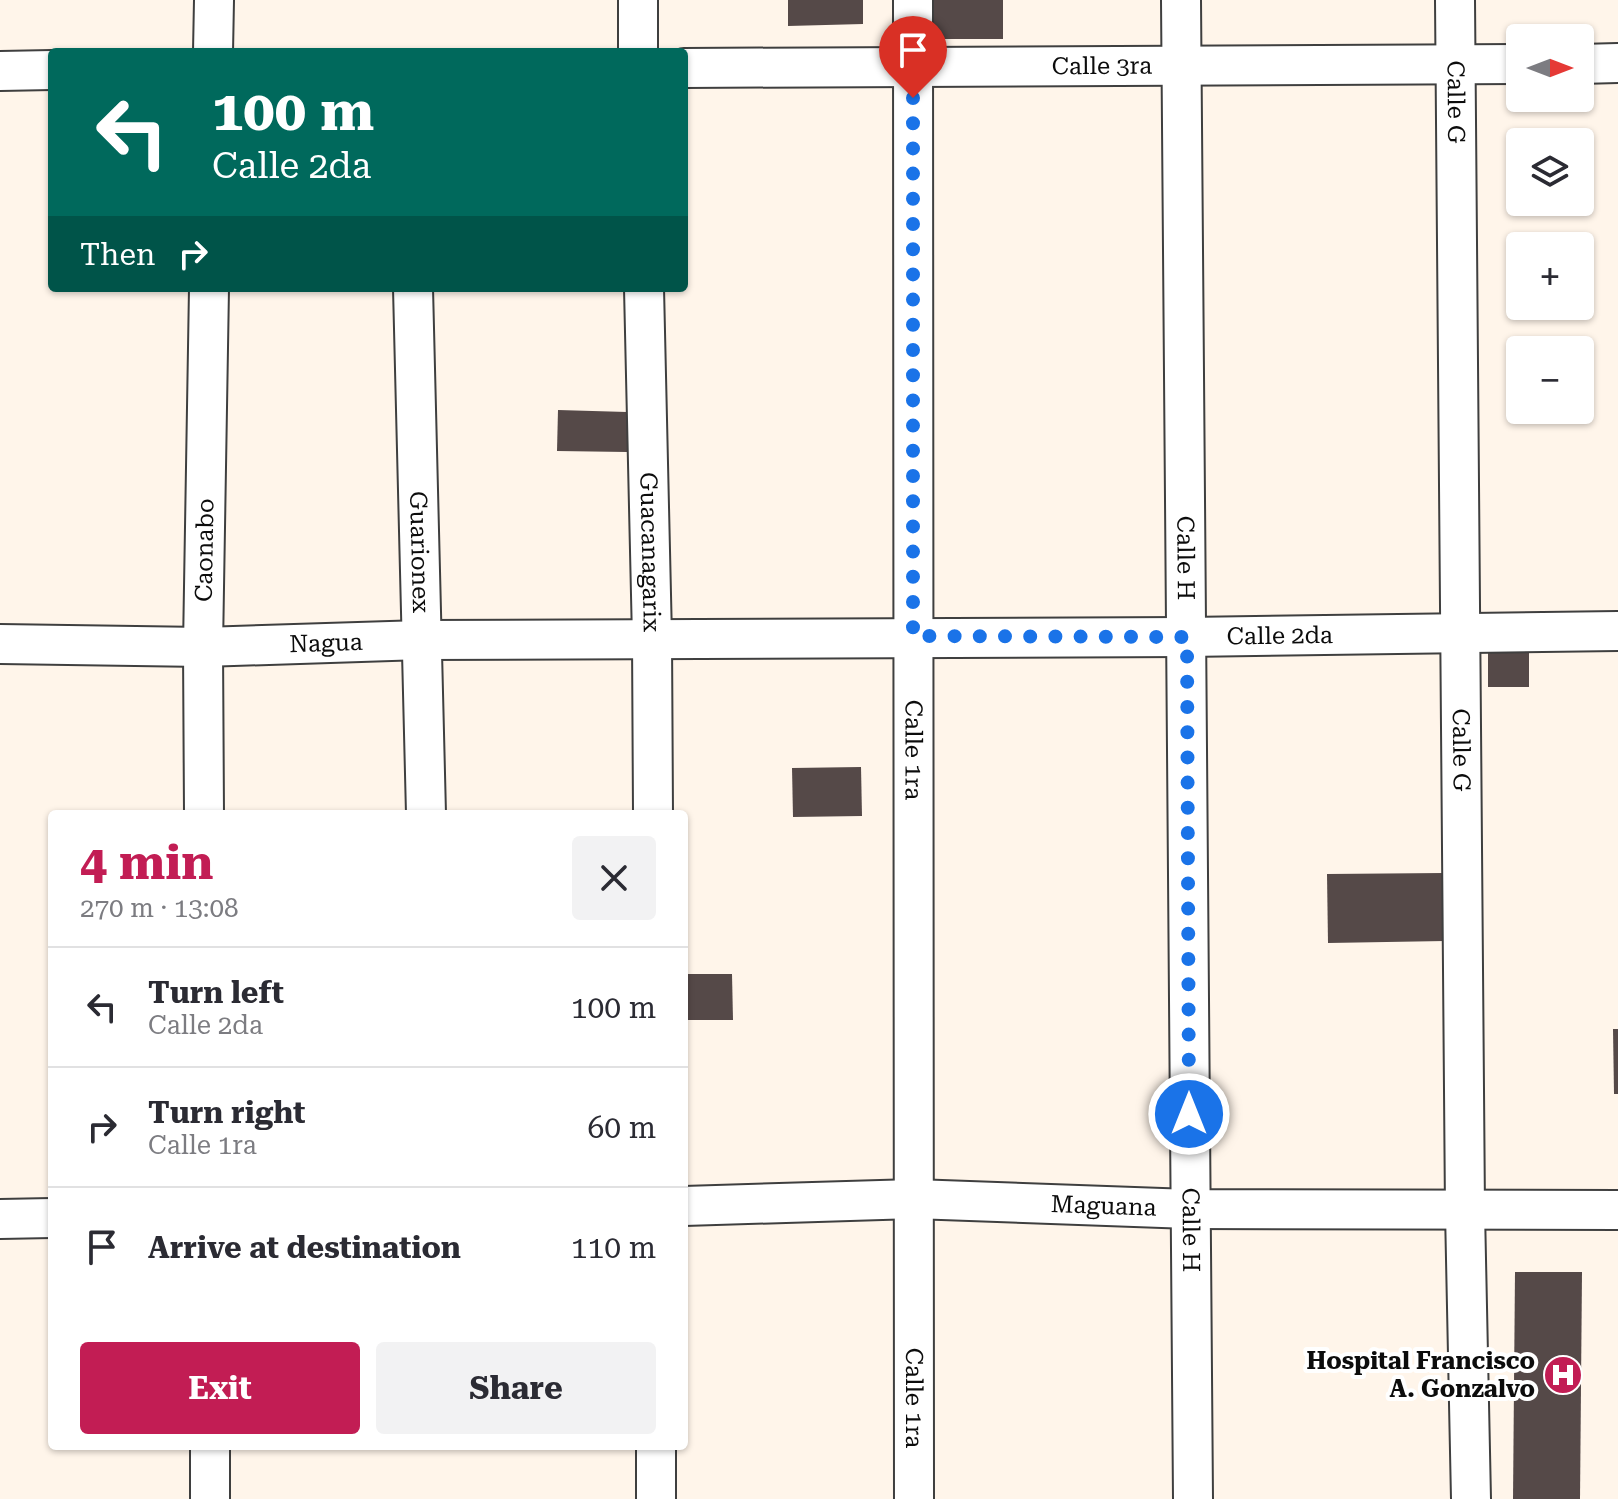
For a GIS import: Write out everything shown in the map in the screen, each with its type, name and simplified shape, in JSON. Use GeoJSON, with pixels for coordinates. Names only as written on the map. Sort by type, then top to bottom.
{"type":"FeatureCollection","features":[{"type":"Feature","properties":{"kind":"street"},"geometry":{"type":"LineString","coordinates":[[213,48],[214,0]]}},
{"type":"Feature","properties":{"kind":"street"},"geometry":{"type":"LineString","coordinates":[[638,0],[638,48]]}},
{"type":"Feature","properties":{"kind":"street","name":"Calle 1ra"},"geometry":{"type":"LineString","coordinates":[[913,0],[914,1499]]}},
{"type":"Feature","properties":{"kind":"street","name":"Calle H"},"geometry":{"type":"LineString","coordinates":[[1181,0],[1193,1499]]}},
{"type":"Feature","properties":{"kind":"street","name":"Calle G"},"geometry":{"type":"LineString","coordinates":[[1455,0],[1465,1211],[1471,1499]]}},
{"type":"Feature","properties":{"kind":"street"},"geometry":{"type":"LineString","coordinates":[[1594,64],[1618,63]]}},
{"type":"Feature","properties":{"kind":"street","name":"Calle 3ra"},"geometry":{"type":"LineString","coordinates":[[688,68],[1506,64]]}},
{"type":"Feature","properties":{"kind":"street"},"geometry":{"type":"LineString","coordinates":[[0,71],[48,70]]}},
{"type":"Feature","properties":{"kind":"street","name":"Caonabo"},"geometry":{"type":"LineString","coordinates":[[204,810],[203,647],[209,292]]}},
{"type":"Feature","properties":{"kind":"street","name":"Guarionex"},"geometry":{"type":"LineString","coordinates":[[413,292],[426,810]]}},
{"type":"Feature","properties":{"kind":"street","name":"Guacanagarix"},"geometry":{"type":"LineString","coordinates":[[644,292],[653,810]]}},
{"type":"Feature","properties":{"kind":"street","name":"Calle 2da"},"geometry":{"type":"LineString","coordinates":[[652,638],[1187,637],[1618,631]]}},
{"type":"Feature","properties":{"kind":"street","name":"Nagua"},"geometry":{"type":"LineString","coordinates":[[0,644],[203,647],[422,640],[652,638]]}},
{"type":"Feature","properties":{"kind":"street","name":"Maguana"},"geometry":{"type":"LineString","coordinates":[[688,1206],[914,1199],[1190,1209],[1618,1210]]}},
{"type":"Feature","properties":{"kind":"street"},"geometry":{"type":"LineString","coordinates":[[0,1219],[48,1218]]}},
{"type":"Feature","properties":{"kind":"street"},"geometry":{"type":"LineString","coordinates":[[210,1450],[210,1499]]}},
{"type":"Feature","properties":{"kind":"street"},"geometry":{"type":"LineString","coordinates":[[656,1450],[656,1499]]}},
{"type":"Feature","properties":{"kind":"building"},"geometry":{"type":"Polygon","coordinates":[[[788,0],[863,0],[863,24],[788,26],[788,0]]]}},
{"type":"Feature","properties":{"kind":"building"},"geometry":{"type":"Polygon","coordinates":[[[927,0],[1003,0],[1003,39],[927,39],[927,0]]]}},
{"type":"Feature","properties":{"kind":"building"},"geometry":{"type":"Polygon","coordinates":[[[558,410],[627,412],[627,452],[557,451],[558,410]]]}},
{"type":"Feature","properties":{"kind":"building"},"geometry":{"type":"Polygon","coordinates":[[[1488,648],[1529,648],[1529,687],[1488,687],[1488,648]]]}},
{"type":"Feature","properties":{"kind":"building"},"geometry":{"type":"Polygon","coordinates":[[[861,767],[862,816],[793,817],[792,768],[861,767]]]}},
{"type":"Feature","properties":{"kind":"building"},"geometry":{"type":"Polygon","coordinates":[[[1444,873],[1445,941],[1328,943],[1327,874],[1444,873]]]}},
{"type":"Feature","properties":{"kind":"building"},"geometry":{"type":"Polygon","coordinates":[[[688,974],[732,974],[733,1020],[688,1020],[688,974]]]}},
{"type":"Feature","properties":{"kind":"building"},"geometry":{"type":"Polygon","coordinates":[[[1613,1029],[1618,1029],[1618,1094],[1614,1094],[1613,1029]]]}},
{"type":"Feature","properties":{"kind":"building"},"geometry":{"type":"Polygon","coordinates":[[[1515,1272],[1582,1272],[1580,1499],[1513,1499],[1515,1272]]]}},
{"type":"Feature","properties":{"kind":"place","name":"Hospital Francisco A. Gonzalvo"},"geometry":{"type":"Point","coordinates":[1563,1375]}},
{"type":"Feature","properties":{"kind":"route"},"geometry":{"type":"LineString","coordinates":[[913,98],[913,636],[1187,637],[1189,1114]]}}]}
